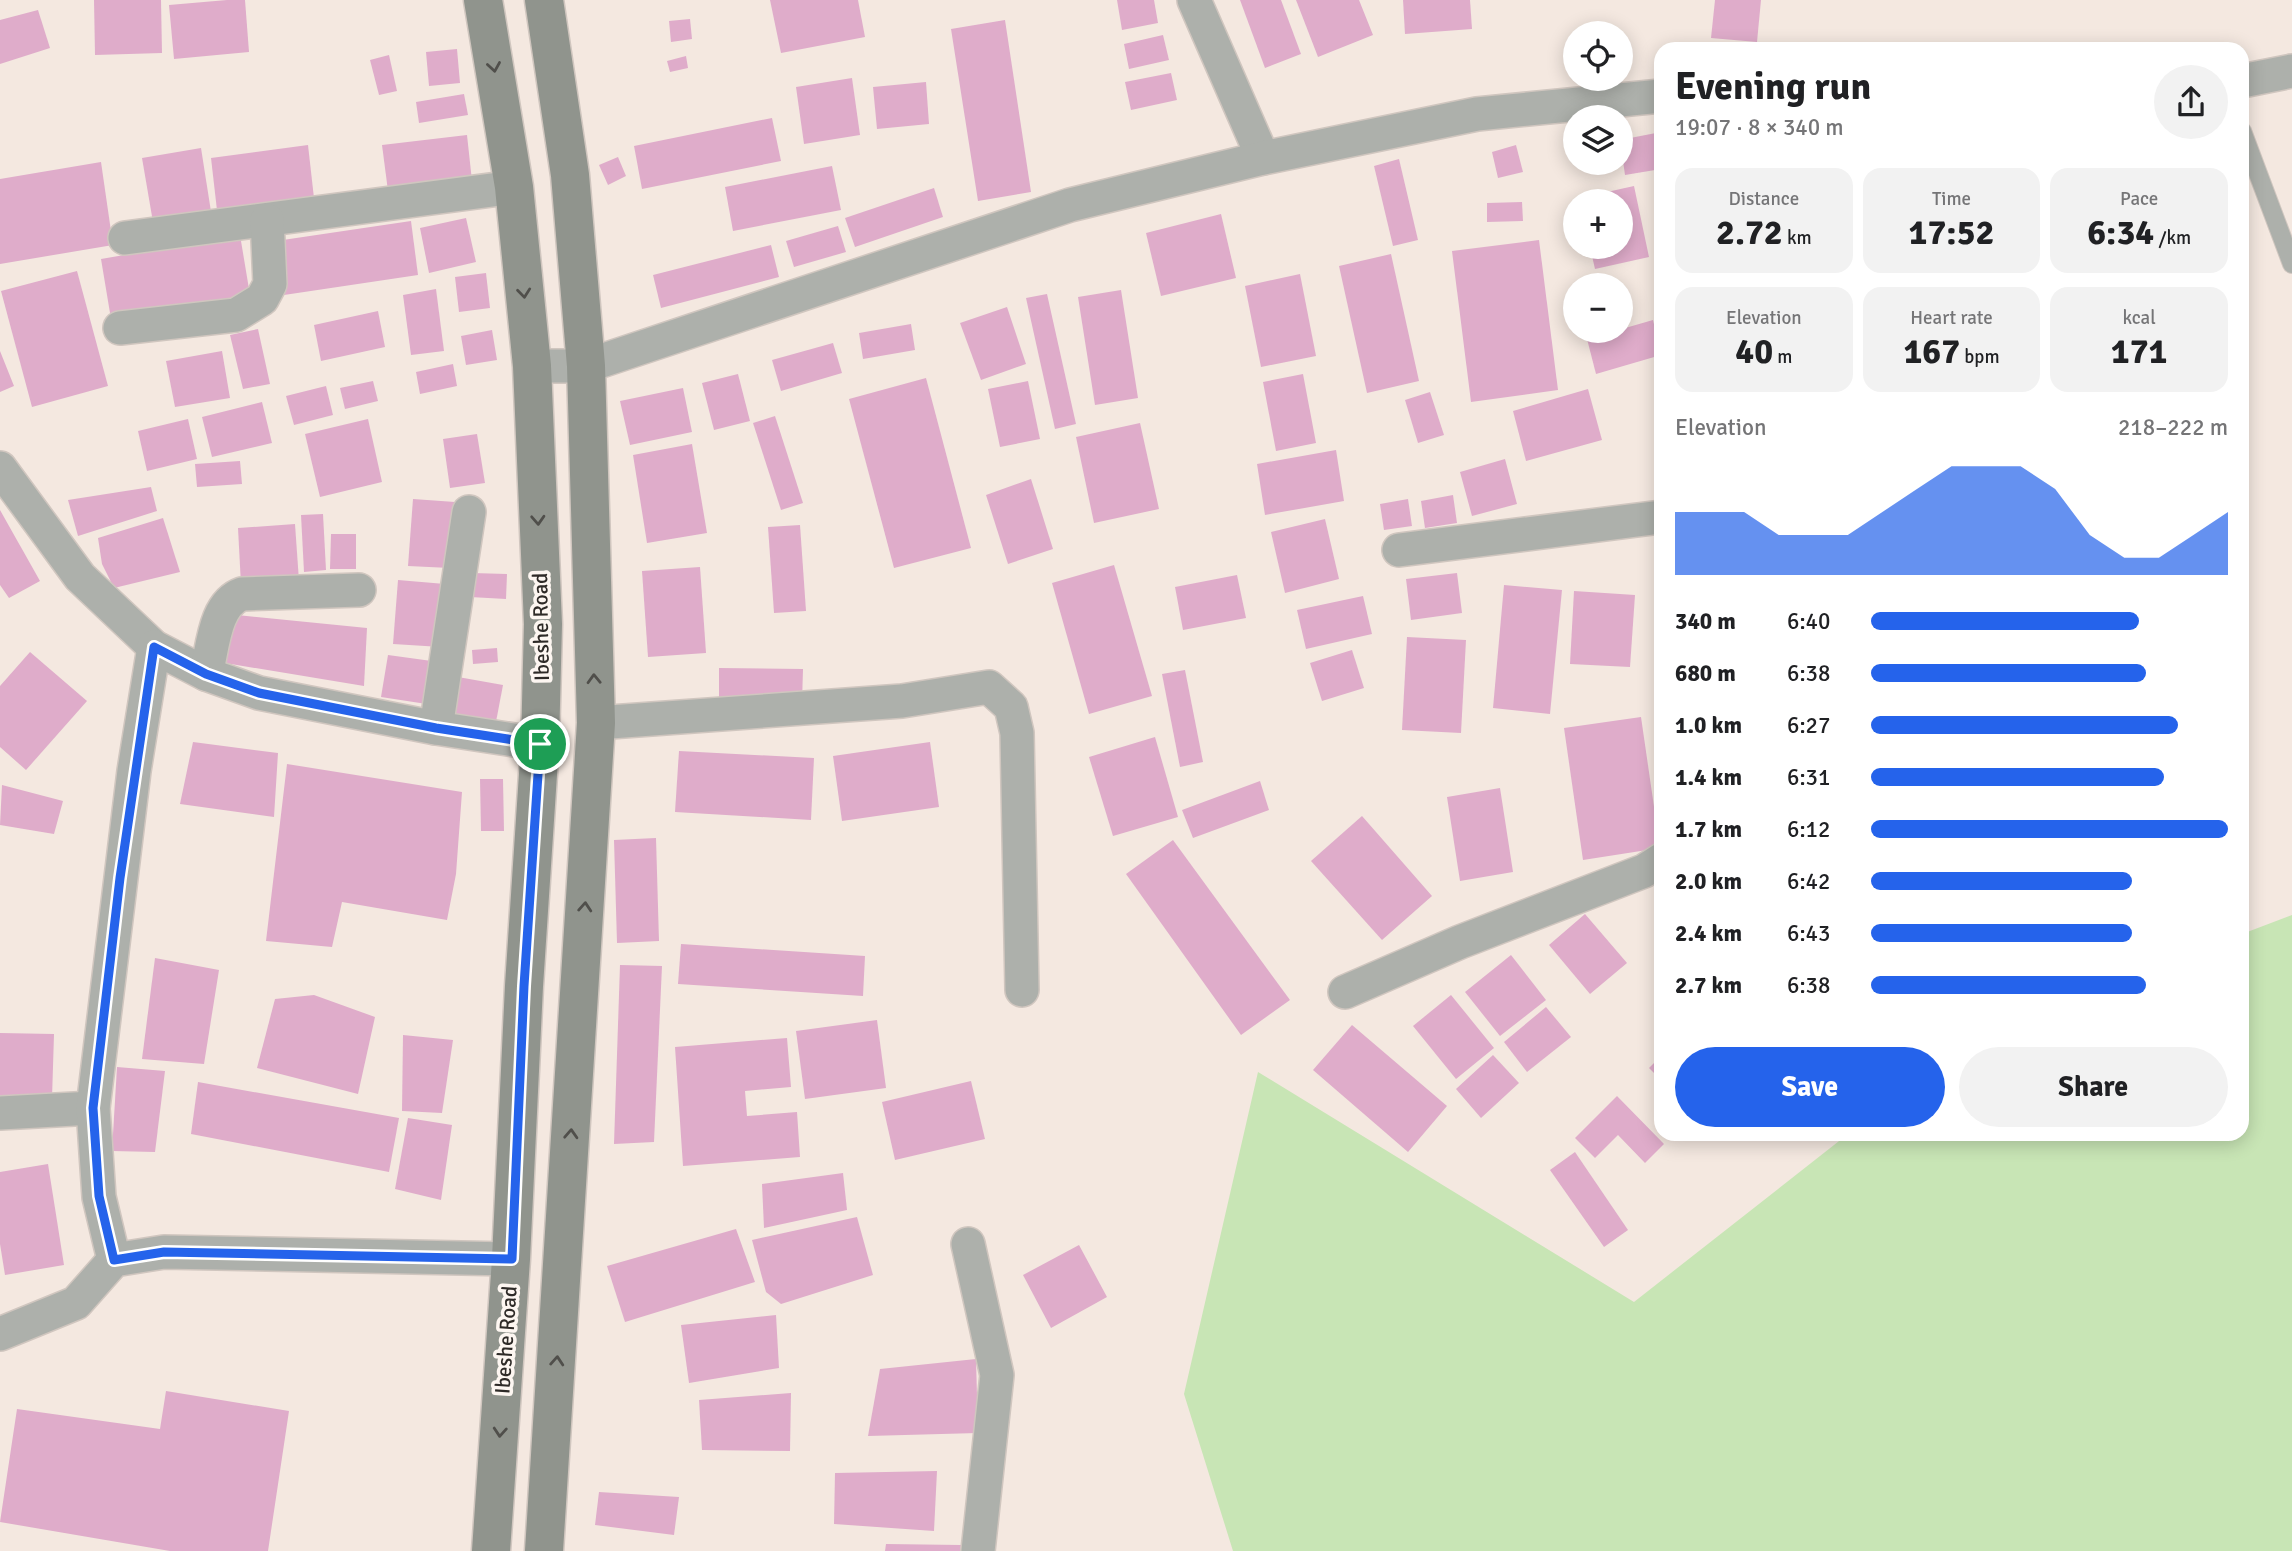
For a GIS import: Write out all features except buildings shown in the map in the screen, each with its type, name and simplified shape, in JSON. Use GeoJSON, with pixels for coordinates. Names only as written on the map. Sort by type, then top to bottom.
{"type":"FeatureCollection","features":[{"type":"Feature","properties":{"kind":"main road","name":"Ibeshe Road"},"geometry":{"type":"LineString","coordinates":[[483,0],[514,187],[531,366],[543,624],[540,744],[524,986],[512,1259],[491,1551]]}},
{"type":"Feature","properties":{"kind":"main road"},"geometry":{"type":"LineString","coordinates":[[544,0],[570,175],[586,366],[596,723],[544,1551]]}},
{"type":"Feature","properties":{"kind":"street"},"geometry":{"type":"LineString","coordinates":[[1194,0],[1263,158]]}},
{"type":"Feature","properties":{"kind":"street"},"geometry":{"type":"LineString","coordinates":[[2249,80],[2292,71]]}},
{"type":"Feature","properties":{"kind":"street"},"geometry":{"type":"LineString","coordinates":[[531,366],[586,366],[1070,205],[1263,158],[1477,114],[1654,97]]}},
{"type":"Feature","properties":{"kind":"street"},"geometry":{"type":"LineString","coordinates":[[125,238],[514,187]]}},
{"type":"Feature","properties":{"kind":"street"},"geometry":{"type":"LineString","coordinates":[[120,328],[236,315],[262,299],[270,285],[267,220]]}},
{"type":"Feature","properties":{"kind":"street"},"geometry":{"type":"LineString","coordinates":[[0,468],[80,578],[154,647],[206,674],[259,693],[436,728],[540,744]]}},
{"type":"Feature","properties":{"kind":"street"},"geometry":{"type":"LineString","coordinates":[[436,728],[469,512]]}},
{"type":"Feature","properties":{"kind":"street"},"geometry":{"type":"LineString","coordinates":[[1399,550],[1654,518]]}},
{"type":"Feature","properties":{"kind":"street"},"geometry":{"type":"LineString","coordinates":[[206,674],[221,612],[230,598],[242,594],[359,590]]}},
{"type":"Feature","properties":{"kind":"street"},"geometry":{"type":"LineString","coordinates":[[114,1260],[99,1196],[93,1108],[128,811],[154,647]]}},
{"type":"Feature","properties":{"kind":"street"},"geometry":{"type":"LineString","coordinates":[[596,723],[902,701],[989,687],[1011,707],[1017,733],[1021,990]]}},
{"type":"Feature","properties":{"kind":"street"},"geometry":{"type":"LineString","coordinates":[[1345,992],[1460,942],[1644,872],[1654,865]]}},
{"type":"Feature","properties":{"kind":"street"},"geometry":{"type":"LineString","coordinates":[[0,1113],[93,1108]]}},
{"type":"Feature","properties":{"kind":"street"},"geometry":{"type":"LineString","coordinates":[[968,1244],[997,1375],[978,1551]]}},
{"type":"Feature","properties":{"kind":"street"},"geometry":{"type":"LineString","coordinates":[[0,1334],[76,1303],[114,1260],[164,1252],[512,1259]]}},
{"type":"Feature","properties":{"kind":"lane"},"geometry":{"type":"LineString","coordinates":[[2249,150],[2292,264]]}},
{"type":"Feature","properties":{"kind":"green space"},"geometry":{"type":"Polygon","coordinates":[[[2292,915],[2292,1551],[1233,1551],[1184,1394],[1258,1072],[1634,1302],[1839,1141],[2249,1141],[2249,931],[2292,915]]]}},
{"type":"Feature","properties":{"kind":"route"},"geometry":{"type":"LineString","coordinates":[[154,647],[206,674],[259,693],[436,728],[540,744],[524,986],[512,1259],[164,1252],[114,1260],[99,1196],[93,1108],[134,771],[154,647]]}}]}
